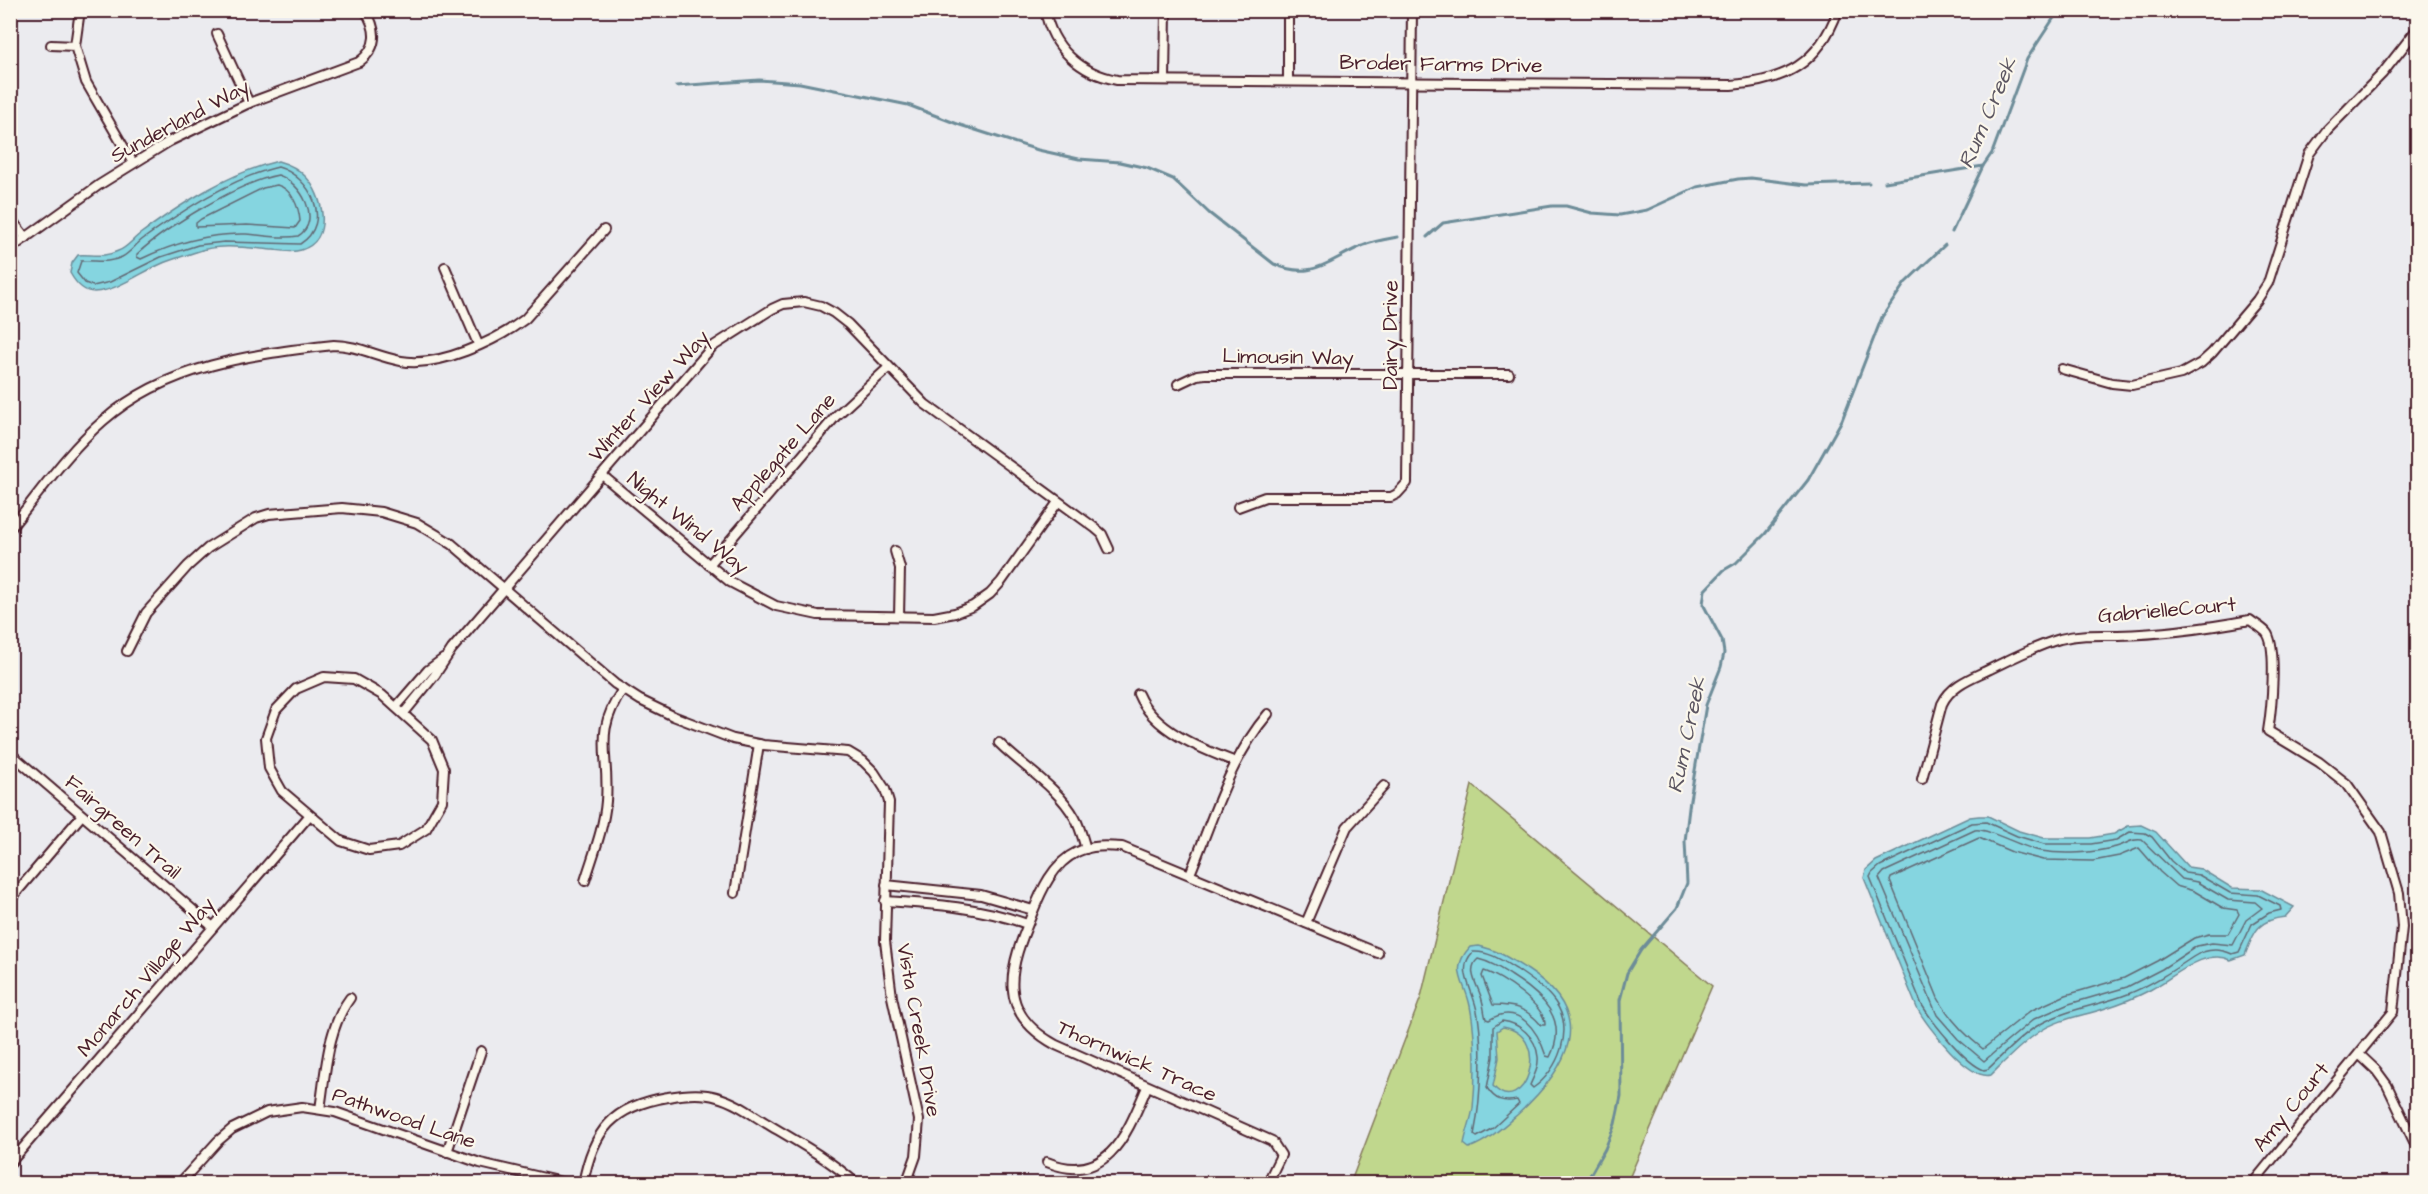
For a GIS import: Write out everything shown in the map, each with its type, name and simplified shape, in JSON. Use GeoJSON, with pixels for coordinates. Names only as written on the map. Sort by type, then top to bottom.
{"type":"FeatureCollection","features":[{"type":"Feature","properties":{"kind":"street"},"geometry":{"type":"LineString","coordinates":[[80,10],[75,46],[91,93],[133,163]]}},
{"type":"Feature","properties":{"kind":"street","name":"Sunderland Way"},"geometry":{"type":"LineString","coordinates":[[10,249],[91,190],[188,132],[249,103],[364,58],[372,49],[375,38],[371,21],[365,10]]}},
{"type":"Feature","properties":{"kind":"street","name":"Broder Farms Drive"},"geometry":{"type":"LineString","coordinates":[[1045,10],[1055,40],[1065,52],[1090,72],[1117,80],[1731,85],[1758,83],[1789,72],[1808,58],[1821,44],[1838,10]]}},
{"type":"Feature","properties":{"kind":"street"},"geometry":{"type":"LineString","coordinates":[[1165,80],[1166,10]]}},
{"type":"Feature","properties":{"kind":"street"},"geometry":{"type":"LineString","coordinates":[[1288,10],[1288,80]]}},
{"type":"Feature","properties":{"kind":"street","name":"Dairy Drive"},"geometry":{"type":"LineString","coordinates":[[1238,507],[1265,497],[1383,498],[1397,494],[1407,483],[1412,10]]}},
{"type":"Feature","properties":{"kind":"street"},"geometry":{"type":"LineString","coordinates":[[2062,369],[2112,383],[2132,385],[2181,374],[2207,358],[2257,300],[2268,283],[2309,154],[2327,130],[2377,80],[2418,28]]}},
{"type":"Feature","properties":{"kind":"street"},"geometry":{"type":"LineString","coordinates":[[218,34],[249,103]]}},
{"type":"Feature","properties":{"kind":"street"},"geometry":{"type":"LineString","coordinates":[[51,45],[75,46]]}},
{"type":"Feature","properties":{"kind":"street"},"geometry":{"type":"LineString","coordinates":[[10,218],[26,238]]}},
{"type":"Feature","properties":{"kind":"street"},"geometry":{"type":"LineString","coordinates":[[10,529],[70,454],[97,426],[122,406],[168,380],[219,363],[334,345],[344,345],[396,360],[418,363],[445,359],[509,330],[529,315],[604,230]]}},
{"type":"Feature","properties":{"kind":"street"},"geometry":{"type":"LineString","coordinates":[[445,267],[478,344]]}},
{"type":"Feature","properties":{"kind":"street","name":"Winter View Way"},"geometry":{"type":"LineString","coordinates":[[404,713],[448,655],[504,588],[712,347],[783,304],[804,302],[821,306],[834,313],[848,324],[888,368],[937,415],[1102,534],[1108,549]]}},
{"type":"Feature","properties":{"kind":"street","name":"Applegate Lane"},"geometry":{"type":"LineString","coordinates":[[709,565],[836,416],[888,368]]}},
{"type":"Feature","properties":{"kind":"street","name":"Limousin Way"},"geometry":{"type":"LineString","coordinates":[[1178,384],[1197,375],[1205,374],[1408,376],[1509,374]]}},
{"type":"Feature","properties":{"kind":"street","name":"Night Wind Way"},"geometry":{"type":"LineString","coordinates":[[602,475],[744,592],[790,611],[818,615],[945,615],[966,609],[982,600],[1002,582],[1058,502]]}},
{"type":"Feature","properties":{"kind":"street","name":"Vista Creek Drive"},"geometry":{"type":"LineString","coordinates":[[127,651],[146,613],[188,566],[215,544],[256,518],[269,514],[351,508],[398,516],[420,524],[445,538],[623,689],[655,708],[721,735],[759,744],[846,752],[863,761],[874,771],[885,789],[889,802],[884,931],[888,977],[919,1120],[916,1156],[906,1184]]}},
{"type":"Feature","properties":{"kind":"street"},"geometry":{"type":"LineString","coordinates":[[895,551],[900,568],[899,616]]}},
{"type":"Feature","properties":{"kind":"street","name":"GabrielleCourt"},"geometry":{"type":"LineString","coordinates":[[1922,778],[1947,693],[1977,675],[2059,639],[2092,634],[2118,635],[2213,627],[2250,621],[2267,633],[2271,644],[2271,709],[2268,732],[2319,762],[2346,784],[2381,832],[2399,893],[2402,927],[2394,1012]]}},
{"type":"Feature","properties":{"kind":"street","name":"Winter View Way"},"geometry":{"type":"LineString","coordinates":[[396,707],[428,670],[448,655]]}},
{"type":"Feature","properties":{"kind":"street"},"geometry":{"type":"LineString","coordinates":[[324,677],[354,679],[382,694],[396,707],[432,740],[444,769],[442,801],[426,829],[399,846],[369,850],[341,841],[282,791],[269,768],[266,738],[276,710],[296,688],[324,677]]}},
{"type":"Feature","properties":{"kind":"street"},"geometry":{"type":"LineString","coordinates":[[585,881],[606,806],[604,728],[623,689]]}},
{"type":"Feature","properties":{"kind":"street"},"geometry":{"type":"LineString","coordinates":[[1138,694],[1146,708],[1164,726],[1236,762]]}},
{"type":"Feature","properties":{"kind":"street"},"geometry":{"type":"LineString","coordinates":[[1190,874],[1236,762],[1250,736],[1268,714]]}},
{"type":"Feature","properties":{"kind":"street"},"geometry":{"type":"LineString","coordinates":[[999,743],[1047,784],[1068,807],[1076,821],[1086,849]]}},
{"type":"Feature","properties":{"kind":"street"},"geometry":{"type":"LineString","coordinates":[[735,893],[759,744]]}},
{"type":"Feature","properties":{"kind":"street","name":"Fairgreen Trail"},"geometry":{"type":"LineString","coordinates":[[10,753],[213,927]]}},
{"type":"Feature","properties":{"kind":"street"},"geometry":{"type":"LineString","coordinates":[[1306,923],[1347,827],[1384,786]]}},
{"type":"Feature","properties":{"kind":"street"},"geometry":{"type":"LineString","coordinates":[[10,900],[82,815]]}},
{"type":"Feature","properties":{"kind":"street","name":"Monarch Village Way"},"geometry":{"type":"LineString","coordinates":[[10,1163],[309,816]]}},
{"type":"Feature","properties":{"kind":"street","name":"Thornwick Trace"},"geometry":{"type":"LineString","coordinates":[[1268,1182],[1281,1155],[1272,1141],[1056,1045],[1036,1033],[1027,1024],[1014,995],[1011,982],[1014,959],[1041,891],[1057,868],[1070,856],[1086,849],[1105,846],[1128,848],[1378,953]]}},
{"type":"Feature","properties":{"kind":"street"},"geometry":{"type":"LineString","coordinates":[[886,885],[998,898],[1033,910]]}},
{"type":"Feature","properties":{"kind":"street"},"geometry":{"type":"LineString","coordinates":[[960,892],[961,906]]}},
{"type":"Feature","properties":{"kind":"street"},"geometry":{"type":"LineString","coordinates":[[885,901],[961,906],[995,913],[1028,924]]}},
{"type":"Feature","properties":{"kind":"street"},"geometry":{"type":"LineString","coordinates":[[320,1108],[333,1032],[350,998]]}},
{"type":"Feature","properties":{"kind":"street","name":"Amy Court"},"geometry":{"type":"LineString","coordinates":[[2252,1184],[2394,1012]]}},
{"type":"Feature","properties":{"kind":"street"},"geometry":{"type":"LineString","coordinates":[[447,1152],[481,1051]]}},
{"type":"Feature","properties":{"kind":"street"},"geometry":{"type":"LineString","coordinates":[[2359,1054],[2376,1070],[2387,1085],[2418,1150]]}},
{"type":"Feature","properties":{"kind":"street"},"geometry":{"type":"LineString","coordinates":[[1047,1162],[1069,1167],[1086,1165],[1106,1156],[1125,1136],[1147,1086]]}},
{"type":"Feature","properties":{"kind":"street"},"geometry":{"type":"LineString","coordinates":[[583,1184],[592,1148],[602,1130],[617,1116],[628,1108],[647,1101],[696,1094],[717,1097],[736,1105],[827,1159],[857,1184]]}},
{"type":"Feature","properties":{"kind":"street","name":"Pathwood Lane"},"geometry":{"type":"LineString","coordinates":[[179,1184],[218,1141],[250,1119],[285,1108],[320,1108],[492,1166],[570,1184]]}},
{"type":"Feature","properties":{"kind":"green space"},"geometry":{"type":"Polygon","coordinates":[[[1472,785],[1712,986],[1627,1183],[1350,1184],[1421,997],[1472,785]]]}},
{"type":"Feature","properties":{"kind":"water"},"geometry":{"type":"Polygon","coordinates":[[[278,161],[290,165],[306,177],[321,205],[322,227],[318,237],[311,245],[291,252],[234,247],[205,249],[165,262],[103,291],[90,292],[82,288],[70,273],[72,263],[78,255],[103,255],[121,250],[188,201],[223,181],[278,161]]]}},
{"type":"Feature","properties":{"kind":"water"},"geometry":{"type":"Polygon","coordinates":[[[1988,816],[2019,831],[2044,838],[2090,838],[2114,834],[2128,826],[2141,825],[2156,832],[2188,867],[2201,869],[2232,888],[2260,889],[2294,907],[2285,917],[2262,924],[2254,934],[2245,955],[2231,960],[2221,957],[2200,961],[2133,998],[2054,1024],[2026,1042],[1991,1075],[1982,1075],[1972,1070],[1949,1050],[1917,1008],[1864,878],[1866,870],[1876,861],[1970,817],[1988,816]]]}},
{"type":"Feature","properties":{"kind":"water"},"geometry":{"type":"Polygon","coordinates":[[[1479,946],[1492,950],[1528,970],[1550,988],[1563,1005],[1569,1024],[1568,1042],[1562,1060],[1551,1079],[1507,1124],[1489,1138],[1469,1148],[1464,1144],[1473,1108],[1474,1044],[1470,1006],[1459,969],[1460,962],[1470,947],[1479,946]],[[1503,1027],[1497,1031],[1499,1058],[1493,1086],[1504,1094],[1515,1093],[1523,1085],[1529,1073],[1531,1059],[1528,1045],[1519,1034],[1503,1027]]]}},
{"type":"Feature","properties":{"kind":"waterway","name":"Rum Creek"},"geometry":{"type":"LineString","coordinates":[[1952,232],[1983,166],[1992,153],[2027,59],[2059,10]]}},
{"type":"Feature","properties":{"kind":"waterway"},"geometry":{"type":"LineString","coordinates":[[676,86],[759,80],[800,83],[908,105],[960,125],[1038,150],[1079,159],[1120,162],[1147,168],[1173,179],[1209,213],[1274,264],[1288,269],[1320,267],[1366,244],[1398,237]]}},
{"type":"Feature","properties":{"kind":"waterway"},"geometry":{"type":"LineString","coordinates":[[1885,182],[1983,166]]}},
{"type":"Feature","properties":{"kind":"waterway"},"geometry":{"type":"LineString","coordinates":[[1427,237],[1443,223],[1552,206],[1566,206],[1592,213],[1620,215],[1647,210],[1697,187],[1738,179],[1751,178],[1806,185],[1869,183]]}},
{"type":"Feature","properties":{"kind":"waterway","name":"Rum Creek"},"geometry":{"type":"LineString","coordinates":[[1585,1184],[1605,1149],[1615,1124],[1621,1096],[1620,1000],[1627,973],[1641,950],[1677,908],[1687,883],[1685,841],[1690,800],[1706,705],[1724,653],[1722,640],[1703,604],[1705,590],[1765,534],[1808,480],[1842,420],[1882,317],[1905,283],[1945,245]]}}]}
